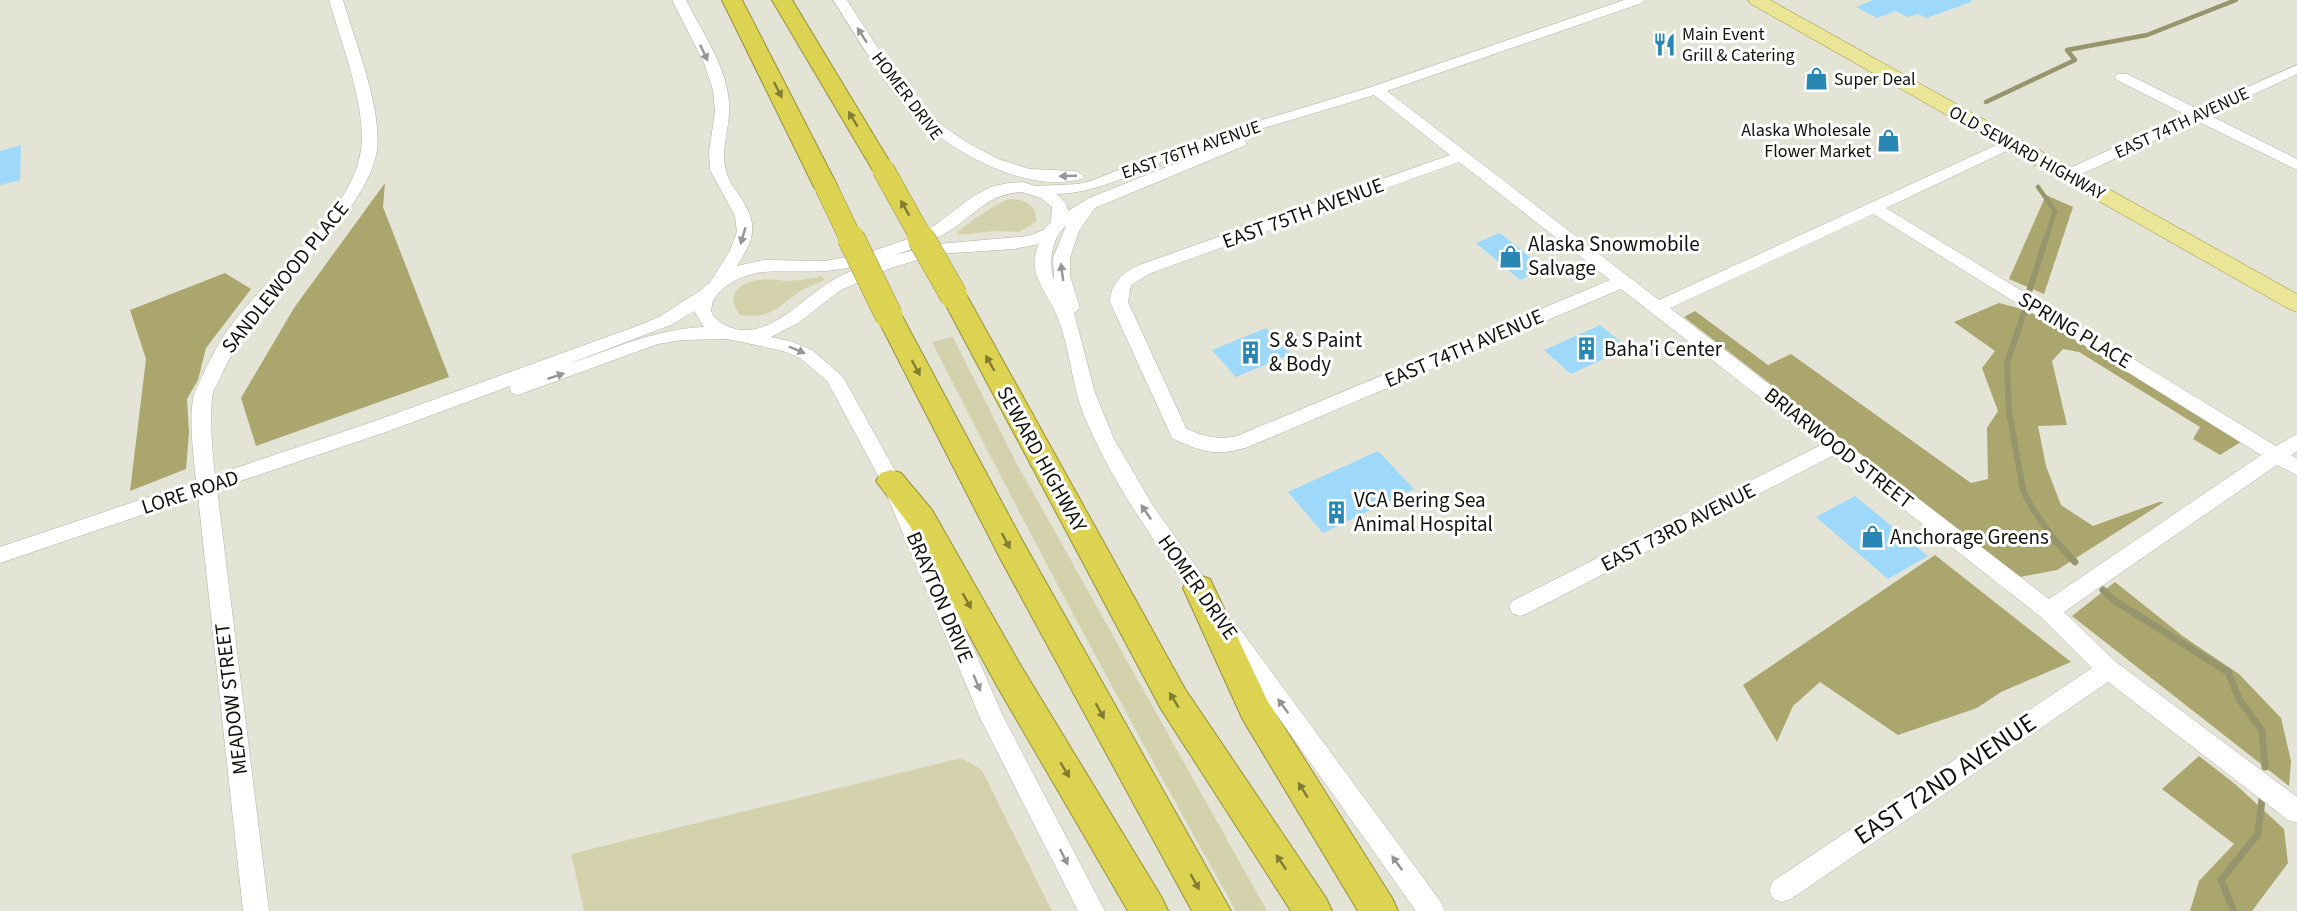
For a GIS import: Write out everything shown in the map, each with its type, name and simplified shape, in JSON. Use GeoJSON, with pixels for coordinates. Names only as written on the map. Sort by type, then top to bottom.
{"type":"FeatureCollection","features":[{"type":"Feature","properties":{"kind":"highway"},"geometry":{"type":"LineString","coordinates":[[732,0],[889,316],[1011,549],[1212,911]]}},
{"type":"Feature","properties":{"kind":"highway","name":"SEWARD HIGHWAY"},"geometry":{"type":"LineString","coordinates":[[782,0],[884,169],[1173,699],[1313,911]]}},
{"type":"Feature","properties":{"kind":"highway"},"geometry":{"type":"LineString","coordinates":[[891,481],[921,518],[1009,676],[1149,911]]}},
{"type":"Feature","properties":{"kind":"highway"},"geometry":{"type":"LineString","coordinates":[[1199,588],[1255,710],[1379,911]]}},
{"type":"Feature","properties":{"kind":"main road","name":"OLD SEWARD HIGHWAY"},"geometry":{"type":"LineString","coordinates":[[1757,0],[2297,304]]}},
{"type":"Feature","properties":{"kind":"street","name":"SANDLEWOOD PLACE"},"geometry":{"type":"LineString","coordinates":[[207,486],[202,445],[203,395],[222,353],[249,314],[316,242],[344,206],[362,174],[369,150],[370,133],[364,93],[336,0]]}},
{"type":"Feature","properties":{"kind":"street"},"geometry":{"type":"LineString","coordinates":[[679,0],[720,87],[722,109],[716,151],[718,170],[745,224],[743,240],[702,304],[704,315],[714,327],[734,335]]}},
{"type":"Feature","properties":{"kind":"street","name":"HOMER DRIVE"},"geometry":{"type":"LineString","coordinates":[[840,0],[894,84],[942,142],[972,168],[996,180],[1030,189]]}},
{"type":"Feature","properties":{"kind":"street","name":"EAST 76TH AVENUE"},"geometry":{"type":"LineString","coordinates":[[712,290],[739,272],[757,267],[816,267],[864,258],[940,229],[959,216],[977,199],[990,192],[1004,188],[1089,186],[1182,149],[1376,90],[1637,0]]}},
{"type":"Feature","properties":{"kind":"street","name":"EAST 74TH AVENUE"},"geometry":{"type":"LineString","coordinates":[[2067,175],[2297,69]]}},
{"type":"Feature","properties":{"kind":"street"},"geometry":{"type":"LineString","coordinates":[[2122,77],[2297,165]]}},
{"type":"Feature","properties":{"kind":"street","name":"BRIARWOOD STREET"},"geometry":{"type":"LineString","coordinates":[[1376,90],[1621,282],[1658,307],[2049,611],[2108,669],[2297,812]]}},
{"type":"Feature","properties":{"kind":"street","name":"EAST 76TH AVENUE"},"geometry":{"type":"LineString","coordinates":[[734,335],[760,333],[788,323],[835,286],[851,278],[943,247],[1022,244],[1040,239],[1095,201],[1344,100]]}},
{"type":"Feature","properties":{"kind":"street"},"geometry":{"type":"LineString","coordinates":[[921,116],[979,158],[999,167],[1033,174],[1060,177],[1089,175],[1182,149]]}},
{"type":"Feature","properties":{"kind":"street"},"geometry":{"type":"LineString","coordinates":[[1658,307],[2010,144]]}},
{"type":"Feature","properties":{"kind":"street","name":"EAST 75TH AVENUE"},"geometry":{"type":"LineString","coordinates":[[1241,442],[1223,446],[1202,444],[1179,433],[1167,412],[1119,302],[1118,289],[1125,279],[1145,269],[1461,156]]}},
{"type":"Feature","properties":{"kind":"street"},"geometry":{"type":"LineString","coordinates":[[1030,189],[1057,202],[1061,212],[1056,227]]}},
{"type":"Feature","properties":{"kind":"street"},"geometry":{"type":"LineString","coordinates":[[1071,329],[1071,309],[1061,275],[1060,258],[1081,215],[1095,201]]}},
{"type":"Feature","properties":{"kind":"street","name":"SPRING PLACE"},"geometry":{"type":"LineString","coordinates":[[1874,207],[2297,468]]}},
{"type":"Feature","properties":{"kind":"street","name":"HOMER DRIVE"},"geometry":{"type":"LineString","coordinates":[[1056,227],[1044,246],[1041,265],[1071,329],[1081,377],[1090,404],[1114,458],[1142,506],[1199,588],[1432,911]]}},
{"type":"Feature","properties":{"kind":"street","name":"EAST 74TH AVENUE"},"geometry":{"type":"LineString","coordinates":[[1241,442],[1621,282]]}},
{"type":"Feature","properties":{"kind":"street","name":"LORE ROAD"},"geometry":{"type":"LineString","coordinates":[[0,555],[379,427],[654,326],[686,309],[712,290]]}},
{"type":"Feature","properties":{"kind":"street","name":"LORE ROAD"},"geometry":{"type":"LineString","coordinates":[[379,427],[537,382],[655,339],[682,334],[734,335]]}},
{"type":"Feature","properties":{"kind":"street","name":"BRAYTON DRIVE"},"geometry":{"type":"LineString","coordinates":[[734,335],[795,349],[826,368],[843,393],[891,481],[992,718],[1092,911]]}},
{"type":"Feature","properties":{"kind":"street"},"geometry":{"type":"LineString","coordinates":[[2049,611],[2276,453],[2297,441]]}},
{"type":"Feature","properties":{"kind":"street","name":"EAST 73RD AVENUE"},"geometry":{"type":"LineString","coordinates":[[1520,608],[1836,446]]}},
{"type":"Feature","properties":{"kind":"street","name":"MEADOW STREET"},"geometry":{"type":"LineString","coordinates":[[207,486],[256,911]]}},
{"type":"Feature","properties":{"kind":"street","name":"EAST 72ND AVENUE"},"geometry":{"type":"LineString","coordinates":[[1782,890],[2108,669]]}},
{"type":"Feature","properties":{"kind":"shaded area"},"geometry":{"type":"Polygon","coordinates":[[[385,183],[383,207],[449,377],[256,446],[241,398],[294,308],[385,183]]]}},
{"type":"Feature","properties":{"kind":"shaded area"},"geometry":{"type":"Polygon","coordinates":[[[2046,195],[2073,207],[2044,294],[2009,279],[2046,195]]]}},
{"type":"Feature","properties":{"kind":"shaded area"},"geometry":{"type":"Polygon","coordinates":[[[1010,199],[1021,200],[1029,204],[1035,211],[1036,222],[1019,232],[995,231],[959,235],[957,232],[991,208],[1010,199]]]}},
{"type":"Feature","properties":{"kind":"shaded area"},"geometry":{"type":"Polygon","coordinates":[[[225,273],[251,289],[206,348],[198,380],[187,399],[189,432],[186,469],[130,491],[146,359],[130,310],[225,273]]]}},
{"type":"Feature","properties":{"kind":"shaded area"},"geometry":{"type":"Polygon","coordinates":[[[821,276],[825,280],[802,290],[767,314],[740,315],[736,308],[734,297],[739,288],[745,284],[766,279],[787,281],[821,276]]]}},
{"type":"Feature","properties":{"kind":"shaded area"},"geometry":{"type":"Polygon","coordinates":[[[1999,303],[2033,312],[2247,438],[2220,455],[2193,439],[2200,427],[2079,352],[2063,349],[2052,361],[2067,425],[2038,426],[2046,466],[2061,505],[2093,526],[2164,502],[2057,570],[2020,577],[1684,317],[1695,311],[1768,365],[1791,354],[1971,483],[1988,479],[1987,428],[1998,411],[1982,368],[1995,351],[1954,322],[1999,303]]]}},
{"type":"Feature","properties":{"kind":"shaded area"},"geometry":{"type":"Polygon","coordinates":[[[953,337],[1016,462],[1267,911],[1236,911],[1157,770],[932,342],[953,337]]]}},
{"type":"Feature","properties":{"kind":"shaded area"},"geometry":{"type":"Polygon","coordinates":[[[1935,555],[2071,662],[2001,692],[1977,708],[1898,735],[1820,682],[1793,706],[1777,742],[1743,685],[1935,555]]]}},
{"type":"Feature","properties":{"kind":"shaded area"},"geometry":{"type":"Polygon","coordinates":[[[2115,582],[2184,637],[2239,674],[2281,718],[2291,761],[2289,786],[2072,616],[2115,582]]]}},
{"type":"Feature","properties":{"kind":"shaded area"},"geometry":{"type":"Polygon","coordinates":[[[2199,756],[2235,784],[2284,829],[2288,863],[2252,911],[2190,911],[2199,881],[2234,844],[2162,789],[2199,756]]]}},
{"type":"Feature","properties":{"kind":"shaded area"},"geometry":{"type":"Polygon","coordinates":[[[961,758],[982,770],[1052,911],[584,911],[571,854],[961,758]]]}},
{"type":"Feature","properties":{"kind":"building"},"geometry":{"type":"Polygon","coordinates":[[[1873,0],[1971,0],[1971,2],[1927,18],[1918,14],[1908,17],[1896,11],[1877,18],[1856,7],[1873,0]]]}},
{"type":"Feature","properties":{"kind":"building"},"geometry":{"type":"Polygon","coordinates":[[[21,145],[20,180],[0,185],[0,151],[21,145]]]}},
{"type":"Feature","properties":{"kind":"building","name":"Alaska Snowmobile Salvage"},"geometry":{"type":"Polygon","coordinates":[[[1500,233],[1545,269],[1520,280],[1476,243],[1500,233]]]}},
{"type":"Feature","properties":{"kind":"building","name":"Baha'i Center"},"geometry":{"type":"Polygon","coordinates":[[[1600,325],[1628,348],[1571,374],[1544,350],[1600,325]]]}},
{"type":"Feature","properties":{"kind":"building","name":"S & S Paint & Body"},"geometry":{"type":"Polygon","coordinates":[[[1266,328],[1291,354],[1236,377],[1212,350],[1266,328]]]}},
{"type":"Feature","properties":{"kind":"building","name":"VCA Bering Sea Animal Hospital"},"geometry":{"type":"Polygon","coordinates":[[[1378,451],[1414,489],[1323,533],[1288,492],[1378,451]]]}},
{"type":"Feature","properties":{"kind":"building","name":"Anchorage Greens"},"geometry":{"type":"Polygon","coordinates":[[[1855,496],[1928,556],[1888,579],[1816,517],[1855,496]]]}},
{"type":"Feature","properties":{"kind":"waterway"},"geometry":{"type":"LineString","coordinates":[[1986,102],[2075,60],[2067,50],[2147,35],[2236,0]]}},
{"type":"Feature","properties":{"kind":"waterway"},"geometry":{"type":"LineString","coordinates":[[2038,187],[2055,211],[2046,239]]}},
{"type":"Feature","properties":{"kind":"waterway"},"geometry":{"type":"LineString","coordinates":[[2029,292],[2046,238]]}},
{"type":"Feature","properties":{"kind":"waterway"},"geometry":{"type":"LineString","coordinates":[[2025,310],[2007,363],[2009,411],[2023,490],[2032,508],[2053,538]]}},
{"type":"Feature","properties":{"kind":"waterway"},"geometry":{"type":"LineString","coordinates":[[2051,536],[2075,562]]}},
{"type":"Feature","properties":{"kind":"waterway"},"geometry":{"type":"LineString","coordinates":[[2103,590],[2112,599],[2228,672],[2239,699],[2262,731],[2265,767]]}},
{"type":"Feature","properties":{"kind":"waterway"},"geometry":{"type":"LineString","coordinates":[[2234,911],[2221,880],[2258,834],[2262,799]]}},
{"type":"Feature","properties":{"kind":"place","name":"Main Event Grill & Catering"},"geometry":{"type":"Point","coordinates":[1664,44]}},
{"type":"Feature","properties":{"kind":"place","name":"Super Deal"},"geometry":{"type":"Point","coordinates":[1816,79]}},
{"type":"Feature","properties":{"kind":"place","name":"Alaska Wholesale Flower Market"},"geometry":{"type":"Point","coordinates":[1889,140]}},
{"type":"Feature","properties":{"kind":"place","name":"Alaska Snowmobile Salvage"},"geometry":{"type":"Point","coordinates":[1510,256]}},
{"type":"Feature","properties":{"kind":"place","name":"Baha'i Center"},"geometry":{"type":"Point","coordinates":[1586,349]}},
{"type":"Feature","properties":{"kind":"place","name":"S & S Paint & Body"},"geometry":{"type":"Point","coordinates":[1251,352]}},
{"type":"Feature","properties":{"kind":"place","name":"VCA Bering Sea Animal Hospital"},"geometry":{"type":"Point","coordinates":[1336,512]}},
{"type":"Feature","properties":{"kind":"place","name":"Anchorage Greens"},"geometry":{"type":"Point","coordinates":[1872,537]}}]}
